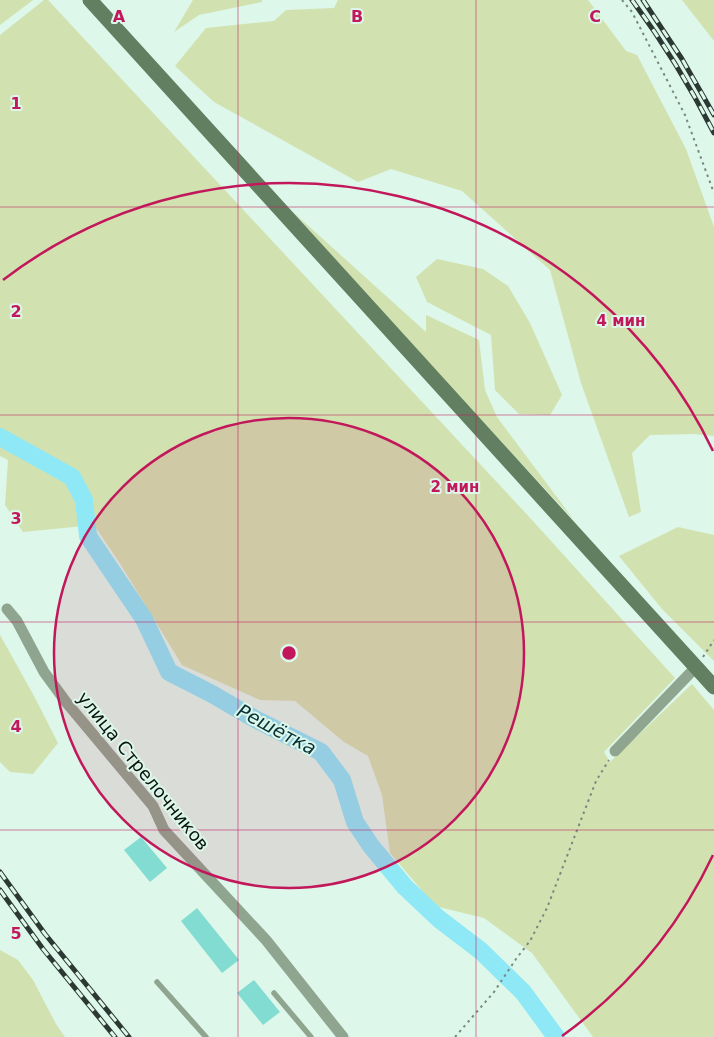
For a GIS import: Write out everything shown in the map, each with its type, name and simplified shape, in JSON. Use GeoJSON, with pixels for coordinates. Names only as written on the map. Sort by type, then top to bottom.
{"type":"FeatureCollection","features":[{"type":"Feature","properties":{"kind":"street"},"geometry":{"type":"LineString","coordinates":[[90,0],[714,687]]}},
{"type":"Feature","properties":{"kind":"street","name":"улица Стрелочников"},"geometry":{"type":"LineString","coordinates":[[7,609],[18,621],[49,680],[153,806],[164,830],[266,940],[343,1037]]}},
{"type":"Feature","properties":{"kind":"street"},"geometry":{"type":"LineString","coordinates":[[615,751],[696,667]]}},
{"type":"Feature","properties":{"kind":"lane"},"geometry":{"type":"LineString","coordinates":[[157,982],[206,1037]]}},
{"type":"Feature","properties":{"kind":"lane"},"geometry":{"type":"LineString","coordinates":[[274,993],[311,1037]]}},
{"type":"Feature","properties":{"kind":"path"},"geometry":{"type":"LineString","coordinates":[[622,0],[632,12],[685,115],[714,193]]}},
{"type":"Feature","properties":{"kind":"path"},"geometry":{"type":"LineString","coordinates":[[696,667],[714,640]]}},
{"type":"Feature","properties":{"kind":"path"},"geometry":{"type":"LineString","coordinates":[[454,1037],[494,992],[530,941],[547,908],[596,781],[615,751]]}},
{"type":"Feature","properties":{"kind":"green space"},"geometry":{"type":"Polygon","coordinates":[[[0,0],[33,0],[0,25],[0,0]]]}},
{"type":"Feature","properties":{"kind":"green space"},"geometry":{"type":"Polygon","coordinates":[[[44,0],[48,0],[532,520],[675,678],[604,752],[610,762],[692,684],[714,710],[714,1037],[593,1037],[532,953],[484,918],[435,906],[390,853],[382,795],[368,756],[344,742],[295,701],[260,700],[182,665],[94,525],[23,532],[5,505],[8,460],[0,456],[0,35],[44,0]]]}},
{"type":"Feature","properties":{"kind":"green space"},"geometry":{"type":"Polygon","coordinates":[[[193,0],[262,0],[262,2],[199,15],[174,32],[193,0]]]}},
{"type":"Feature","properties":{"kind":"green space"},"geometry":{"type":"Polygon","coordinates":[[[338,0],[588,0],[626,51],[637,55],[686,149],[714,227],[714,436],[694,434],[650,435],[632,453],[641,512],[629,517],[581,383],[550,270],[462,191],[391,169],[358,182],[214,102],[175,66],[206,28],[274,21],[286,10],[334,8],[338,0]]]}},
{"type":"Feature","properties":{"kind":"green space"},"geometry":{"type":"Polygon","coordinates":[[[682,0],[714,0],[714,41],[682,0]]]}},
{"type":"Feature","properties":{"kind":"green space"},"geometry":{"type":"Polygon","coordinates":[[[293,212],[426,332],[426,315],[479,340],[485,390],[497,417],[574,520],[441,377],[293,212]]]}},
{"type":"Feature","properties":{"kind":"green space"},"geometry":{"type":"Polygon","coordinates":[[[437,259],[483,269],[508,286],[530,323],[562,395],[550,415],[519,414],[495,390],[491,335],[427,302],[416,277],[437,259]]]}},
{"type":"Feature","properties":{"kind":"green space"},"geometry":{"type":"Polygon","coordinates":[[[678,527],[714,535],[714,661],[662,609],[619,556],[678,527]]]}},
{"type":"Feature","properties":{"kind":"green space"},"geometry":{"type":"Polygon","coordinates":[[[0,635],[58,743],[33,774],[10,772],[0,762],[0,635]]]}},
{"type":"Feature","properties":{"kind":"green space"},"geometry":{"type":"Polygon","coordinates":[[[0,950],[18,960],[33,980],[65,1037],[0,1037],[0,950]]]}},
{"type":"Feature","properties":{"kind":"building"},"geometry":{"type":"Polygon","coordinates":[[[141,837],[167,868],[150,882],[124,850],[141,837]]]}},
{"type":"Feature","properties":{"kind":"building"},"geometry":{"type":"Polygon","coordinates":[[[197,908],[239,960],[222,973],[181,921],[197,908]]]}},
{"type":"Feature","properties":{"kind":"building"},"geometry":{"type":"Polygon","coordinates":[[[254,980],[280,1012],[263,1025],[237,993],[254,980]]]}},
{"type":"Feature","properties":{"kind":"waterway","name":"Решётка"},"geometry":{"type":"LineString","coordinates":[[0,437],[72,477],[84,500],[88,536],[144,619],[169,672],[255,719],[321,752],[342,780],[355,822],[371,846],[405,887],[439,919],[481,951],[523,992],[556,1037]]}},
{"type":"Feature","properties":{"kind":"railway"},"geometry":{"type":"LineString","coordinates":[[632,0],[676,65],[714,133]]}},
{"type":"Feature","properties":{"kind":"railway"},"geometry":{"type":"LineString","coordinates":[[643,0],[682,59],[714,115]]}},
{"type":"Feature","properties":{"kind":"railway"},"geometry":{"type":"LineString","coordinates":[[0,872],[45,934],[129,1037]]}},
{"type":"Feature","properties":{"kind":"railway"},"geometry":{"type":"LineString","coordinates":[[0,890],[43,949],[115,1037]]}}]}
